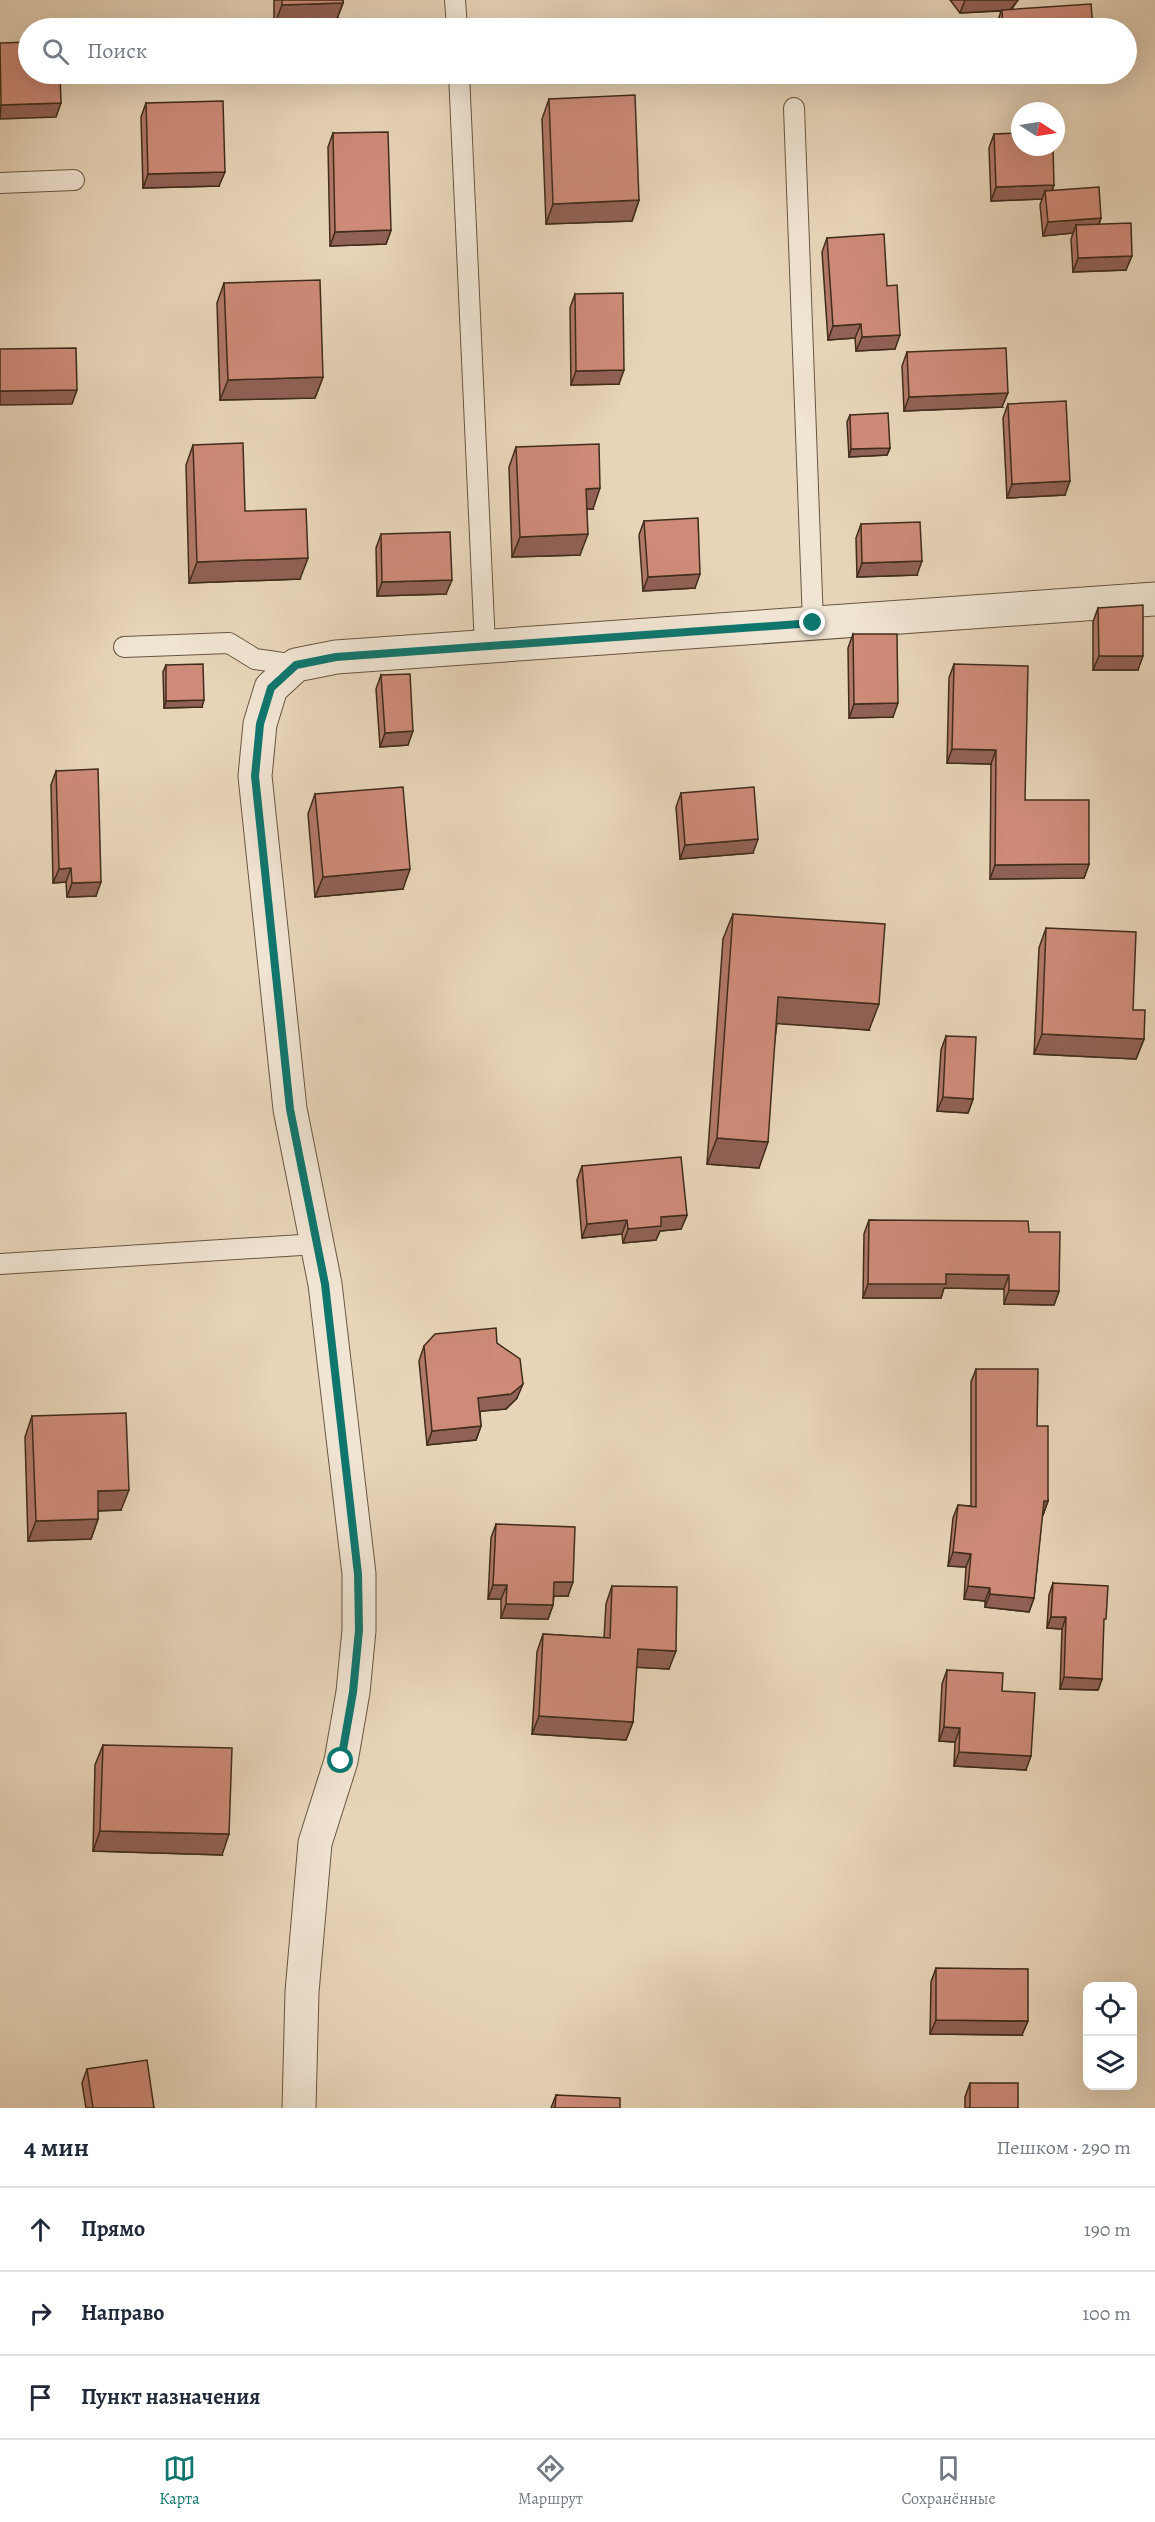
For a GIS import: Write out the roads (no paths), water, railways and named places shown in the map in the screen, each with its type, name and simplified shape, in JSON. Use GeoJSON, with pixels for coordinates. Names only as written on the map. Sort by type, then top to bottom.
{"type":"FeatureCollection","features":[{"type":"Feature","properties":{"kind":"street"},"geometry":{"type":"LineString","coordinates":[[299,2108],[302,1992],[315,1843],[341,1761],[353,1692],[359,1630],[358,1574],[325,1284],[290,1109],[255,776],[260,724],[271,688],[296,665],[336,657],[1155,599]]}},
{"type":"Feature","properties":{"kind":"lane"},"geometry":{"type":"LineString","coordinates":[[455,0],[456,18]]}},
{"type":"Feature","properties":{"kind":"lane"},"geometry":{"type":"LineString","coordinates":[[459,84],[485,646]]}},
{"type":"Feature","properties":{"kind":"lane"},"geometry":{"type":"LineString","coordinates":[[794,108],[813,623]]}},
{"type":"Feature","properties":{"kind":"lane"},"geometry":{"type":"LineString","coordinates":[[0,183],[74,180]]}},
{"type":"Feature","properties":{"kind":"lane"},"geometry":{"type":"LineString","coordinates":[[124,647],[229,643],[255,659],[296,665]]}},
{"type":"Feature","properties":{"kind":"lane"},"geometry":{"type":"LineString","coordinates":[[0,1264],[317,1244]]}}]}
